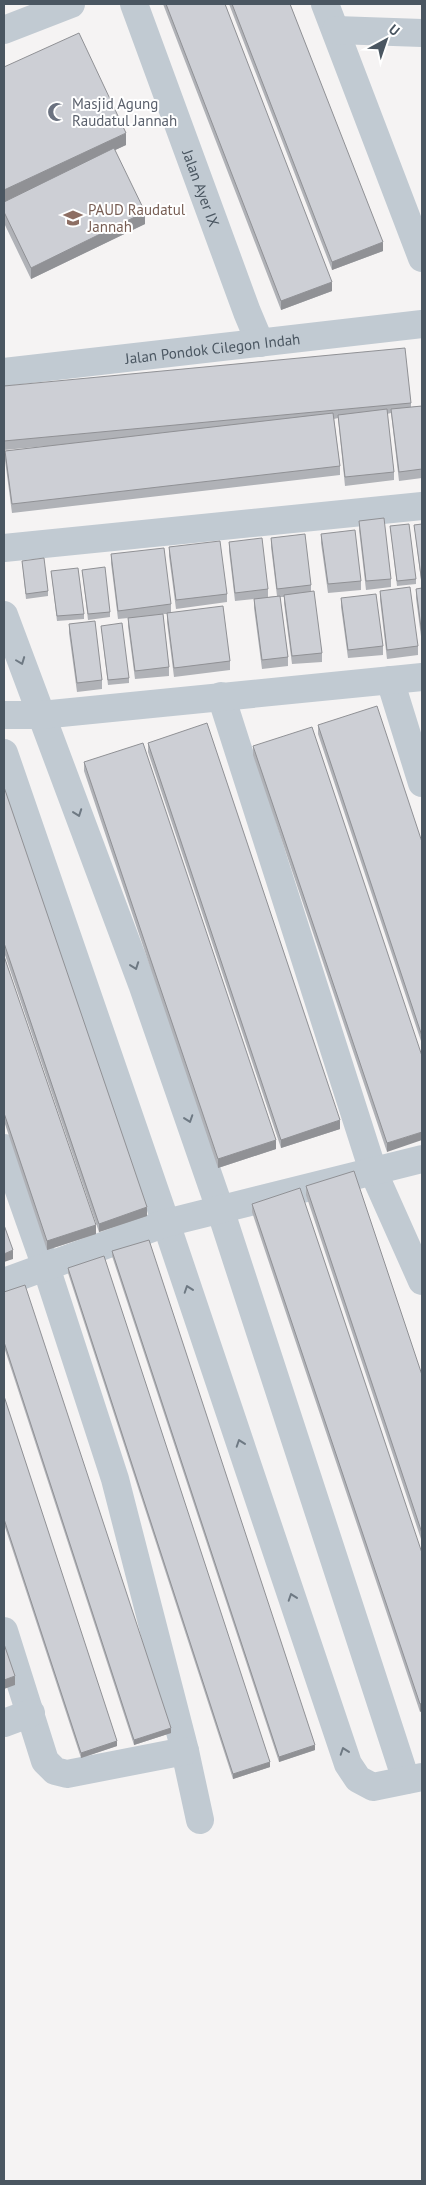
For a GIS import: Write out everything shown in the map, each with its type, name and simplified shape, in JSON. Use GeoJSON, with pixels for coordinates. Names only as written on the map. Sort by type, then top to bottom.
{"type":"FeatureCollection","features":[{"type":"Feature","properties":{"kind":"street"},"geometry":{"type":"LineString","coordinates":[[4,30],[71,4]]}},
{"type":"Feature","properties":{"kind":"street","name":"Jalan Ayer IX"},"geometry":{"type":"LineString","coordinates":[[134,4],[260,343]]}},
{"type":"Feature","properties":{"kind":"street"},"geometry":{"type":"LineString","coordinates":[[325,4],[422,258]]}},
{"type":"Feature","properties":{"kind":"street"},"geometry":{"type":"LineString","coordinates":[[336,30],[422,33]]}},
{"type":"Feature","properties":{"kind":"street","name":"Jalan Pondok Cilegon Indah"},"geometry":{"type":"LineString","coordinates":[[4,372],[422,324]]}},
{"type":"Feature","properties":{"kind":"street"},"geometry":{"type":"LineString","coordinates":[[4,548],[422,506]]}},
{"type":"Feature","properties":{"kind":"street"},"geometry":{"type":"LineString","coordinates":[[4,616],[142,984],[414,1779],[373,1787],[358,1779],[348,1764],[166,1223],[4,754]]}},
{"type":"Feature","properties":{"kind":"street"},"geometry":{"type":"LineString","coordinates":[[4,715],[41,715],[422,677]]}},
{"type":"Feature","properties":{"kind":"street"},"geometry":{"type":"LineString","coordinates":[[390,680],[422,784]]}},
{"type":"Feature","properties":{"kind":"street"},"geometry":{"type":"LineString","coordinates":[[221,696],[373,1171],[422,1281]]}},
{"type":"Feature","properties":{"kind":"street"},"geometry":{"type":"LineString","coordinates":[[4,1148],[46,1267],[115,1479],[185,1751],[200,1820]]}},
{"type":"Feature","properties":{"kind":"street"},"geometry":{"type":"LineString","coordinates":[[4,1282],[166,1223],[422,1159]]}},
{"type":"Feature","properties":{"kind":"street"},"geometry":{"type":"LineString","coordinates":[[4,1631],[45,1761],[55,1771],[67,1774],[185,1751]]}},
{"type":"Feature","properties":{"kind":"street"},"geometry":{"type":"LineString","coordinates":[[4,1723],[31,1713]]}},
{"type":"Feature","properties":{"kind":"building"},"geometry":{"type":"Polygon","coordinates":[[[166,4],[225,4],[332,282],[281,301],[166,4]]]}},
{"type":"Feature","properties":{"kind":"building"},"geometry":{"type":"Polygon","coordinates":[[[232,4],[290,4],[383,242],[332,262],[232,4]]]}},
{"type":"Feature","properties":{"kind":"building","name":"Masjid Agung Raudatul Jannah"},"geometry":{"type":"Polygon","coordinates":[[[79,33],[126,133],[4,190],[4,67],[79,33]]]}},
{"type":"Feature","properties":{"kind":"building","name":"PAUD Raudatul Jannah"},"geometry":{"type":"Polygon","coordinates":[[[114,148],[145,212],[31,268],[4,212],[4,202],[114,148]]]}},
{"type":"Feature","properties":{"kind":"building"},"geometry":{"type":"Polygon","coordinates":[[[405,348],[411,403],[4,441],[4,386],[405,348]]]}},
{"type":"Feature","properties":{"kind":"building"},"geometry":{"type":"Polygon","coordinates":[[[422,406],[422,469],[399,472],[391,409],[422,406]]]}},
{"type":"Feature","properties":{"kind":"building"},"geometry":{"type":"Polygon","coordinates":[[[387,409],[394,472],[345,477],[338,415],[387,409]]]}},
{"type":"Feature","properties":{"kind":"building"},"geometry":{"type":"Polygon","coordinates":[[[333,413],[340,466],[12,504],[5,451],[333,413]]]}},
{"type":"Feature","properties":{"kind":"building"},"geometry":{"type":"Polygon","coordinates":[[[384,518],[391,579],[366,581],[359,521],[384,518]]]}},
{"type":"Feature","properties":{"kind":"building"},"geometry":{"type":"Polygon","coordinates":[[[409,524],[416,579],[397,581],[390,526],[409,524]]]}},
{"type":"Feature","properties":{"kind":"building"},"geometry":{"type":"Polygon","coordinates":[[[422,524],[422,583],[414,525],[422,524]]]}},
{"type":"Feature","properties":{"kind":"building"},"geometry":{"type":"Polygon","coordinates":[[[355,530],[361,581],[328,584],[321,534],[355,530]]]}},
{"type":"Feature","properties":{"kind":"building"},"geometry":{"type":"Polygon","coordinates":[[[305,534],[311,585],[277,589],[271,538],[305,534]]]}},
{"type":"Feature","properties":{"kind":"building"},"geometry":{"type":"Polygon","coordinates":[[[262,538],[268,589],[235,593],[229,542],[262,538]]]}},
{"type":"Feature","properties":{"kind":"building"},"geometry":{"type":"Polygon","coordinates":[[[220,541],[227,594],[176,600],[169,547],[220,541]]]}},
{"type":"Feature","properties":{"kind":"building"},"geometry":{"type":"Polygon","coordinates":[[[164,548],[171,604],[118,611],[111,554],[164,548]]]}},
{"type":"Feature","properties":{"kind":"building"},"geometry":{"type":"Polygon","coordinates":[[[44,558],[48,591],[26,594],[22,561],[44,558]]]}},
{"type":"Feature","properties":{"kind":"building"},"geometry":{"type":"Polygon","coordinates":[[[105,567],[110,612],[88,614],[82,570],[105,567]]]}},
{"type":"Feature","properties":{"kind":"building"},"geometry":{"type":"Polygon","coordinates":[[[78,568],[84,614],[57,616],[51,571],[78,568]]]}},
{"type":"Feature","properties":{"kind":"building"},"geometry":{"type":"Polygon","coordinates":[[[410,587],[418,646],[387,650],[380,591],[410,587]]]}},
{"type":"Feature","properties":{"kind":"building"},"geometry":{"type":"Polygon","coordinates":[[[422,588],[422,635],[416,589],[422,588]]]}},
{"type":"Feature","properties":{"kind":"building"},"geometry":{"type":"Polygon","coordinates":[[[314,591],[322,653],[292,656],[284,595],[314,591]]]}},
{"type":"Feature","properties":{"kind":"building"},"geometry":{"type":"Polygon","coordinates":[[[376,594],[383,646],[348,650],[341,598],[376,594]]]}},
{"type":"Feature","properties":{"kind":"building"},"geometry":{"type":"Polygon","coordinates":[[[280,596],[288,657],[262,660],[254,599],[280,596]]]}},
{"type":"Feature","properties":{"kind":"building"},"geometry":{"type":"Polygon","coordinates":[[[223,606],[230,661],[174,668],[167,613],[223,606]]]}},
{"type":"Feature","properties":{"kind":"building"},"geometry":{"type":"Polygon","coordinates":[[[163,614],[169,667],[135,671],[128,618],[163,614]]]}},
{"type":"Feature","properties":{"kind":"building"},"geometry":{"type":"Polygon","coordinates":[[[95,621],[102,680],[77,683],[69,624],[95,621]]]}},
{"type":"Feature","properties":{"kind":"building"},"geometry":{"type":"Polygon","coordinates":[[[122,623],[129,678],[108,680],[101,626],[122,623]]]}},
{"type":"Feature","properties":{"kind":"building"},"geometry":{"type":"Polygon","coordinates":[[[377,706],[422,842],[422,1036],[318,725],[377,706]]]}},
{"type":"Feature","properties":{"kind":"building"},"geometry":{"type":"Polygon","coordinates":[[[207,723],[340,1120],[281,1140],[148,743],[207,723]]]}},
{"type":"Feature","properties":{"kind":"building"},"geometry":{"type":"Polygon","coordinates":[[[312,727],[422,1056],[422,1132],[387,1143],[253,746],[312,727]]]}},
{"type":"Feature","properties":{"kind":"building"},"geometry":{"type":"Polygon","coordinates":[[[143,743],[276,1140],[218,1159],[84,762],[143,743]]]}},
{"type":"Feature","properties":{"kind":"building"},"geometry":{"type":"Polygon","coordinates":[[[4,787],[147,1207],[99,1224],[4,943],[4,787]]]}},
{"type":"Feature","properties":{"kind":"building"},"geometry":{"type":"Polygon","coordinates":[[[4,956],[96,1225],[47,1241],[4,1113],[4,956]]]}},
{"type":"Feature","properties":{"kind":"building"},"geometry":{"type":"Polygon","coordinates":[[[354,1171],[422,1375],[422,1533],[306,1186],[354,1171]]]}},
{"type":"Feature","properties":{"kind":"building"},"geometry":{"type":"Polygon","coordinates":[[[300,1188],[422,1553],[422,1703],[420,1704],[252,1204],[300,1188]]]}},
{"type":"Feature","properties":{"kind":"building"},"geometry":{"type":"Polygon","coordinates":[[[4,1225],[13,1250],[4,1254],[4,1225]]]}},
{"type":"Feature","properties":{"kind":"building"},"geometry":{"type":"Polygon","coordinates":[[[149,1240],[315,1745],[279,1757],[112,1251],[149,1240]]]}},
{"type":"Feature","properties":{"kind":"building"},"geometry":{"type":"Polygon","coordinates":[[[104,1256],[270,1762],[233,1774],[68,1268],[104,1256]]]}},
{"type":"Feature","properties":{"kind":"building"},"geometry":{"type":"Polygon","coordinates":[[[25,1285],[171,1728],[134,1740],[4,1342],[4,1292],[25,1285]]]}},
{"type":"Feature","properties":{"kind":"building"},"geometry":{"type":"Polygon","coordinates":[[[4,1396],[117,1741],[81,1753],[4,1519],[4,1396]]]}},
{"type":"Feature","properties":{"kind":"building"},"geometry":{"type":"Polygon","coordinates":[[[4,1644],[15,1676],[4,1680],[4,1644]]]}},
{"type":"Feature","properties":{"kind":"place","name":"Masjid Agung Raudatul Jannah"},"geometry":{"type":"Point","coordinates":[57,112]}},
{"type":"Feature","properties":{"kind":"place","name":"PAUD Raudatul Jannah"},"geometry":{"type":"Point","coordinates":[73,218]}}]}
